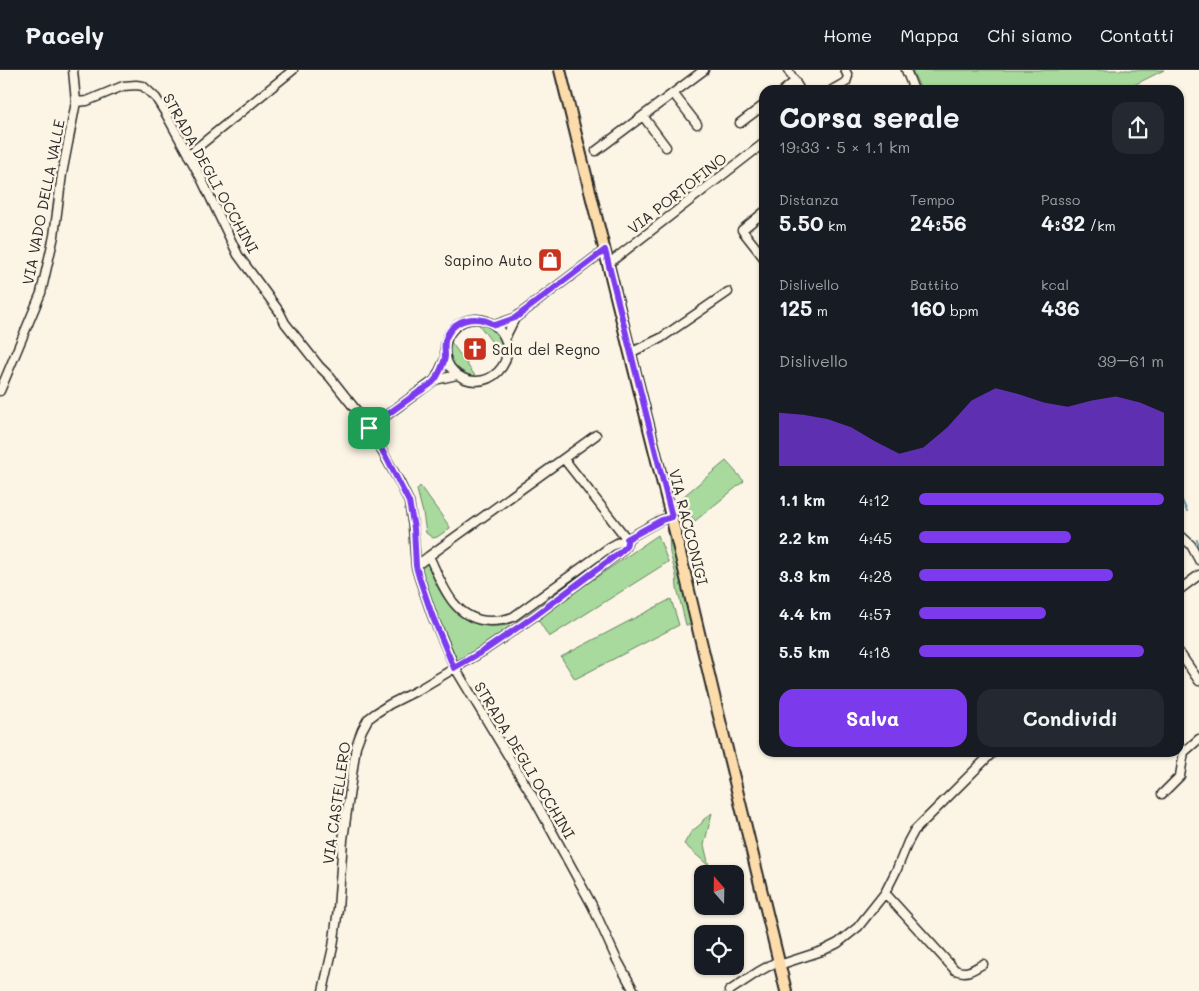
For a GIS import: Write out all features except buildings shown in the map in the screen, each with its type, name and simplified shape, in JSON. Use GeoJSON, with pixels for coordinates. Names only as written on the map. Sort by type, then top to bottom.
{"type":"FeatureCollection","features":[{"type":"Feature","properties":{"kind":"main road","name":"VIA RACCONIGI"},"geometry":{"type":"LineString","coordinates":[[560,70],[672,517],[712,690],[786,991]]}},
{"type":"Feature","properties":{"kind":"street","name":"VIA VADO DELLA VALLE"},"geometry":{"type":"LineString","coordinates":[[0,392],[41,293],[54,236],[62,174],[76,102],[73,70]]}},
{"type":"Feature","properties":{"kind":"street"},"geometry":{"type":"LineString","coordinates":[[188,155],[293,70]]}},
{"type":"Feature","properties":{"kind":"street"},"geometry":{"type":"LineString","coordinates":[[596,151],[704,70]]}},
{"type":"Feature","properties":{"kind":"street"},"geometry":{"type":"LineString","coordinates":[[788,70],[797,85]]}},
{"type":"Feature","properties":{"kind":"street"},"geometry":{"type":"LineString","coordinates":[[841,85],[846,82],[848,76],[845,70]]}},
{"type":"Feature","properties":{"kind":"street"},"geometry":{"type":"LineString","coordinates":[[906,70],[912,85]]}},
{"type":"Feature","properties":{"kind":"street"},"geometry":{"type":"LineString","coordinates":[[790,85],[795,81]]}},
{"type":"Feature","properties":{"kind":"street","name":"STRADA DEGLI OCCHINI"},"geometry":{"type":"LineString","coordinates":[[76,102],[123,86],[136,85],[143,86],[156,98],[201,178],[238,255],[279,311],[285,323],[369,428],[391,465],[409,502],[414,528],[416,566],[432,615],[454,668],[536,802],[592,905],[616,958],[634,991]]}},
{"type":"Feature","properties":{"kind":"street"},"geometry":{"type":"LineString","coordinates":[[673,93],[697,124]]}},
{"type":"Feature","properties":{"kind":"street"},"geometry":{"type":"LineString","coordinates":[[740,123],[759,109]]}},
{"type":"Feature","properties":{"kind":"street"},"geometry":{"type":"LineString","coordinates":[[643,116],[666,147]]}},
{"type":"Feature","properties":{"kind":"street","name":"VIA PORTOFINO"},"geometry":{"type":"LineString","coordinates":[[608,264],[759,147]]}},
{"type":"Feature","properties":{"kind":"street"},"geometry":{"type":"LineString","coordinates":[[759,216],[742,230],[759,252]]}},
{"type":"Feature","properties":{"kind":"street"},"geometry":{"type":"LineString","coordinates":[[495,325],[515,318],[605,250]]}},
{"type":"Feature","properties":{"kind":"street"},"geometry":{"type":"LineString","coordinates":[[630,353],[661,338],[728,292]]}},
{"type":"Feature","properties":{"kind":"street"},"geometry":{"type":"LineString","coordinates":[[505,338],[515,318]]}},
{"type":"Feature","properties":{"kind":"street"},"geometry":{"type":"LineString","coordinates":[[470,319],[488,320],[501,331],[505,338],[506,358],[502,368],[486,380],[466,380],[452,371],[445,359],[445,341],[449,333],[454,326],[470,319]]}},
{"type":"Feature","properties":{"kind":"street"},"geometry":{"type":"LineString","coordinates":[[435,380],[445,359]]}},
{"type":"Feature","properties":{"kind":"street"},"geometry":{"type":"LineString","coordinates":[[369,428],[435,380],[457,375]]}},
{"type":"Feature","properties":{"kind":"street"},"geometry":{"type":"LineString","coordinates":[[416,566],[596,435]]}},
{"type":"Feature","properties":{"kind":"street"},"geometry":{"type":"LineString","coordinates":[[429,556],[443,588],[458,608],[471,618],[481,621],[496,621],[513,617],[610,547],[627,539],[564,459]]}},
{"type":"Feature","properties":{"kind":"street","name":"VIA CASTELLERO"},"geometry":{"type":"LineString","coordinates":[[323,991],[333,947],[343,840],[356,746],[368,719],[485,650],[619,553],[628,544],[627,539],[662,520],[672,517]]}},
{"type":"Feature","properties":{"kind":"street"},"geometry":{"type":"LineString","coordinates":[[1184,539],[1191,545],[1199,560]]}},
{"type":"Feature","properties":{"kind":"street"},"geometry":{"type":"LineString","coordinates":[[1184,586],[1199,574]]}},
{"type":"Feature","properties":{"kind":"street"},"geometry":{"type":"LineString","coordinates":[[1184,659],[1199,681]]}},
{"type":"Feature","properties":{"kind":"street"},"geometry":{"type":"LineString","coordinates":[[1184,747],[1199,739]]}},
{"type":"Feature","properties":{"kind":"street"},"geometry":{"type":"LineString","coordinates":[[729,991],[758,972],[779,963],[816,954],[841,942],[858,927],[885,893],[914,831],[988,757]]}},
{"type":"Feature","properties":{"kind":"street"},"geometry":{"type":"LineString","coordinates":[[1162,794],[1180,776],[1181,757]]}},
{"type":"Feature","properties":{"kind":"street"},"geometry":{"type":"LineString","coordinates":[[885,893],[955,970],[962,973],[968,972],[983,964]]}},
{"type":"Feature","properties":{"kind":"green space"},"geometry":{"type":"Polygon","coordinates":[[[912,70],[1164,70],[1134,85],[919,85],[912,70]]]}},
{"type":"Feature","properties":{"kind":"green space"},"geometry":{"type":"Polygon","coordinates":[[[477,322],[490,325],[499,332],[503,343],[502,356],[477,322]]]}},
{"type":"Feature","properties":{"kind":"green space"},"geometry":{"type":"Polygon","coordinates":[[[451,342],[476,377],[454,365],[450,355],[451,342]]]}},
{"type":"Feature","properties":{"kind":"green space"},"geometry":{"type":"Polygon","coordinates":[[[726,461],[744,481],[695,521],[679,500],[726,461]]]}},
{"type":"Feature","properties":{"kind":"green space"},"geometry":{"type":"Polygon","coordinates":[[[420,486],[450,527],[437,537],[433,538],[426,533],[417,490],[420,486]]]}},
{"type":"Feature","properties":{"kind":"green space"},"geometry":{"type":"Polygon","coordinates":[[[669,528],[691,617],[691,625],[686,625],[677,588],[676,575],[670,553],[667,530],[669,528]]]}},
{"type":"Feature","properties":{"kind":"green space"},"geometry":{"type":"Polygon","coordinates":[[[658,535],[668,562],[549,637],[537,618],[658,535]]]}},
{"type":"Feature","properties":{"kind":"green space"},"geometry":{"type":"Polygon","coordinates":[[[428,561],[439,590],[452,608],[460,615],[477,624],[486,626],[508,625],[511,628],[460,662],[454,658],[422,580],[420,568],[428,561]]]}},
{"type":"Feature","properties":{"kind":"green space"},"geometry":{"type":"Polygon","coordinates":[[[671,599],[679,625],[575,679],[561,657],[671,599]]]}},
{"type":"Feature","properties":{"kind":"green space"},"geometry":{"type":"Polygon","coordinates":[[[712,813],[704,845],[709,865],[684,844],[691,832],[712,813]]]}},
{"type":"Feature","properties":{"kind":"waterway"},"geometry":{"type":"LineString","coordinates":[[1184,505],[1187,511]]}},
{"type":"Feature","properties":{"kind":"waterway"},"geometry":{"type":"LineString","coordinates":[[1197,540],[1199,546]]}},
{"type":"Feature","properties":{"kind":"place","name":"Sapino Auto"},"geometry":{"type":"Point","coordinates":[550,260]}},
{"type":"Feature","properties":{"kind":"place","name":"Sala del Regno"},"geometry":{"type":"Point","coordinates":[475,349]}},
{"type":"Feature","properties":{"kind":"route"},"geometry":{"type":"LineString","coordinates":[[605,250],[672,517],[662,520],[627,539],[628,544],[625,548],[610,560],[536,615],[485,650],[454,668],[432,615],[416,566],[414,528],[409,502],[369,428],[435,380],[445,359],[445,341],[454,326],[470,319],[488,320],[495,325],[515,318],[605,250]]}}]}
